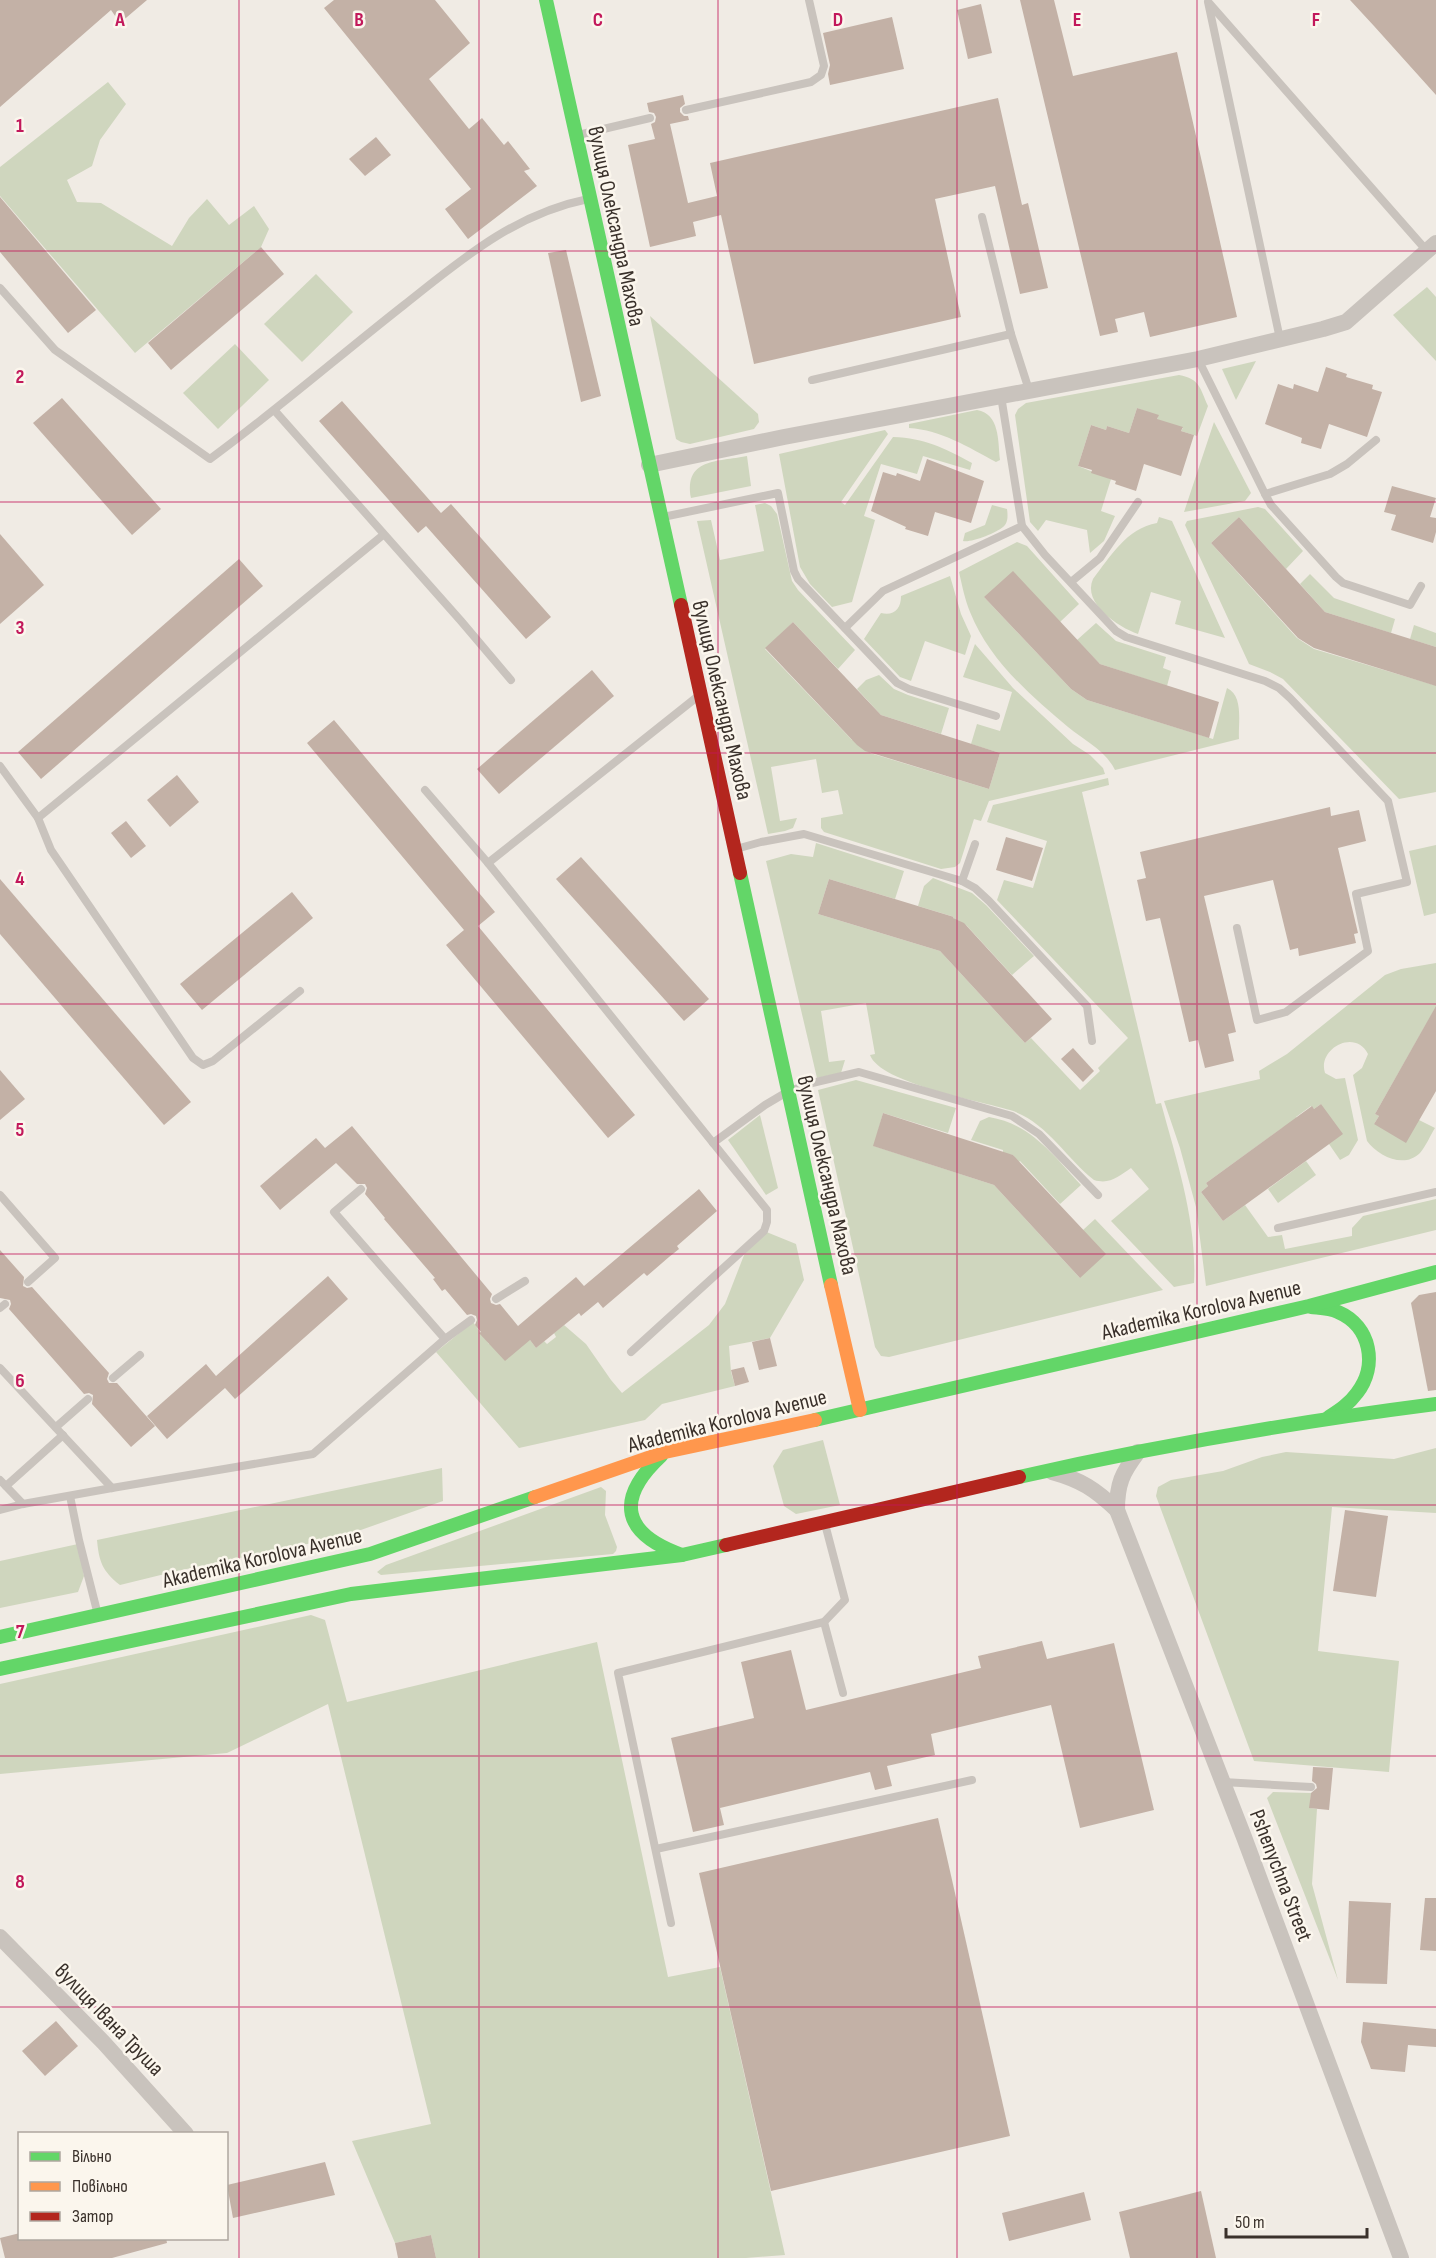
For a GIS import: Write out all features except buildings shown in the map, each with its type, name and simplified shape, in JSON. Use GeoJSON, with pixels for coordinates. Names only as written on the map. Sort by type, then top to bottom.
{"type":"FeatureCollection","features":[{"type":"Feature","properties":{"kind":"main road","name":"вулиця Олександра Махова"},"geometry":{"type":"LineString","coordinates":[[546,0],[787,1092],[860,1410]]}},
{"type":"Feature","properties":{"kind":"main road","name":"Akademika Korolova Avenue"},"geometry":{"type":"LineString","coordinates":[[0,1637],[370,1554],[665,1452],[860,1410],[1309,1306],[1436,1272]]}},
{"type":"Feature","properties":{"kind":"main road"},"geometry":{"type":"LineString","coordinates":[[1309,1306],[1336,1311],[1352,1320],[1365,1335],[1372,1356],[1370,1369],[1361,1389],[1348,1405],[1327,1418]]}},
{"type":"Feature","properties":{"kind":"main road"},"geometry":{"type":"LineString","coordinates":[[0,1669],[351,1593],[682,1555],[1138,1452],[1327,1418],[1436,1404]]}},
{"type":"Feature","properties":{"kind":"main road"},"geometry":{"type":"LineString","coordinates":[[665,1452],[647,1468],[636,1482],[632,1497],[632,1512],[637,1526],[648,1539],[682,1555]]}},
{"type":"Feature","properties":{"kind":"street"},"geometry":{"type":"LineString","coordinates":[[649,465],[1198,359],[1346,322],[1431,247]]}},
{"type":"Feature","properties":{"kind":"street","name":"Pshenychna Street"},"geometry":{"type":"LineString","coordinates":[[1138,1452],[1125,1469],[1117,1488],[1117,1510],[1223,1782],[1401,2258]]}},
{"type":"Feature","properties":{"kind":"street","name":"Pshenychna Street"},"geometry":{"type":"LineString","coordinates":[[1047,1471],[1089,1485],[1117,1510]]}},
{"type":"Feature","properties":{"kind":"street","name":"вулиця Івана Труша"},"geometry":{"type":"LineString","coordinates":[[0,1937],[104,2043],[185,2132]]}},
{"type":"Feature","properties":{"kind":"lane"},"geometry":{"type":"LineString","coordinates":[[686,110],[812,82],[821,75],[824,66],[809,0]]}},
{"type":"Feature","properties":{"kind":"lane"},"geometry":{"type":"LineString","coordinates":[[1207,1],[1431,247]]}},
{"type":"Feature","properties":{"kind":"lane"},"geometry":{"type":"LineString","coordinates":[[1207,1],[1280,339]]}},
{"type":"Feature","properties":{"kind":"lane"},"geometry":{"type":"LineString","coordinates":[[575,136],[650,118]]}},
{"type":"Feature","properties":{"kind":"lane"},"geometry":{"type":"LineString","coordinates":[[0,288],[55,350],[210,459],[274,411],[354,344],[478,247],[537,214],[589,199]]}},
{"type":"Feature","properties":{"kind":"lane"},"geometry":{"type":"LineString","coordinates":[[982,217],[1011,334],[1029,390]]}},
{"type":"Feature","properties":{"kind":"lane"},"geometry":{"type":"LineString","coordinates":[[812,380],[1011,334]]}},
{"type":"Feature","properties":{"kind":"lane"},"geometry":{"type":"LineString","coordinates":[[1198,359],[1271,505],[1343,583],[1410,605],[1421,586]]}},
{"type":"Feature","properties":{"kind":"lane"},"geometry":{"type":"LineString","coordinates":[[1001,396],[1022,526],[1045,555],[1107,623],[1126,637],[1247,675],[1278,688],[1388,801],[1407,882],[1356,894],[1368,951],[1286,1012],[1257,1020],[1237,928]]}},
{"type":"Feature","properties":{"kind":"lane"},"geometry":{"type":"LineString","coordinates":[[274,411],[511,680]]}},
{"type":"Feature","properties":{"kind":"lane"},"geometry":{"type":"LineString","coordinates":[[1264,494],[1330,474],[1347,464],[1376,440]]}},
{"type":"Feature","properties":{"kind":"lane"},"geometry":{"type":"LineString","coordinates":[[660,518],[778,493],[794,571],[806,587],[897,683],[909,689],[996,716]]}},
{"type":"Feature","properties":{"kind":"lane"},"geometry":{"type":"LineString","coordinates":[[1071,582],[1100,558],[1138,502]]}},
{"type":"Feature","properties":{"kind":"lane"},"geometry":{"type":"LineString","coordinates":[[845,628],[883,591],[1022,526]]}},
{"type":"Feature","properties":{"kind":"lane"},"geometry":{"type":"LineString","coordinates":[[38,818],[383,535]]}},
{"type":"Feature","properties":{"kind":"lane"},"geometry":{"type":"LineString","coordinates":[[488,862],[699,694]]}},
{"type":"Feature","properties":{"kind":"lane"},"geometry":{"type":"LineString","coordinates":[[0,766],[38,818],[51,849],[193,1058],[203,1065],[213,1061],[300,992]]}},
{"type":"Feature","properties":{"kind":"lane"},"geometry":{"type":"LineString","coordinates":[[425,790],[488,862],[767,1210],[764,1231],[631,1352]]}},
{"type":"Feature","properties":{"kind":"lane"},"geometry":{"type":"LineString","coordinates":[[735,849],[804,834],[962,881],[975,888],[989,901],[1087,1006],[1092,1041]]}},
{"type":"Feature","properties":{"kind":"lane"},"geometry":{"type":"LineString","coordinates":[[962,881],[975,844]]}},
{"type":"Feature","properties":{"kind":"lane"},"geometry":{"type":"LineString","coordinates":[[713,1143],[787,1092],[812,1083],[859,1072],[1012,1116],[1039,1134],[1098,1195]]}},
{"type":"Feature","properties":{"kind":"lane"},"geometry":{"type":"LineString","coordinates":[[361,1189],[334,1212],[445,1339]]}},
{"type":"Feature","properties":{"kind":"lane"},"geometry":{"type":"LineString","coordinates":[[1278,1228],[1436,1192]]}},
{"type":"Feature","properties":{"kind":"lane"},"geometry":{"type":"LineString","coordinates":[[0,1195],[55,1258],[28,1282]]}},
{"type":"Feature","properties":{"kind":"lane"},"geometry":{"type":"LineString","coordinates":[[496,1299],[525,1281]]}},
{"type":"Feature","properties":{"kind":"lane"},"geometry":{"type":"LineString","coordinates":[[0,1510],[112,1488],[313,1454],[445,1339],[471,1320]]}},
{"type":"Feature","properties":{"kind":"lane"},"geometry":{"type":"LineString","coordinates":[[113,1378],[140,1355]]}},
{"type":"Feature","properties":{"kind":"lane"},"geometry":{"type":"LineString","coordinates":[[0,1368],[112,1488]]}},
{"type":"Feature","properties":{"kind":"lane"},"geometry":{"type":"LineString","coordinates":[[56,1427],[88,1399]]}},
{"type":"Feature","properties":{"kind":"lane"},"geometry":{"type":"LineString","coordinates":[[23,1504],[3,1483],[63,1435]]}},
{"type":"Feature","properties":{"kind":"lane"},"geometry":{"type":"LineString","coordinates":[[70,1496],[99,1616]]}},
{"type":"Feature","properties":{"kind":"lane"},"geometry":{"type":"LineString","coordinates":[[671,1923],[618,1673],[824,1622],[845,1600],[825,1524]]}},
{"type":"Feature","properties":{"kind":"lane"},"geometry":{"type":"LineString","coordinates":[[824,1622],[843,1693]]}},
{"type":"Feature","properties":{"kind":"lane"},"geometry":{"type":"LineString","coordinates":[[656,1849],[972,1780]]}},
{"type":"Feature","properties":{"kind":"lane"},"geometry":{"type":"LineString","coordinates":[[1223,1782],[1311,1787]]}},
{"type":"Feature","properties":{"kind":"green space"},"geometry":{"type":"Polygon","coordinates":[[[108,82],[126,104],[100,140],[92,166],[67,180],[77,202],[101,203],[172,246],[189,218],[207,199],[229,225],[254,206],[269,229],[261,247],[135,353],[0,196],[0,167],[108,82]]]}},
{"type":"Feature","properties":{"kind":"green space"},"geometry":{"type":"Polygon","coordinates":[[[316,274],[353,312],[302,362],[264,324],[316,274]]]}},
{"type":"Feature","properties":{"kind":"green space"},"geometry":{"type":"Polygon","coordinates":[[[1427,287],[1436,297],[1436,361],[1393,315],[1427,287]]]}},
{"type":"Feature","properties":{"kind":"green space"},"geometry":{"type":"Polygon","coordinates":[[[650,316],[758,414],[759,422],[754,429],[690,444],[676,439],[650,316]]]}},
{"type":"Feature","properties":{"kind":"green space"},"geometry":{"type":"Polygon","coordinates":[[[235,344],[269,380],[218,429],[183,393],[235,344]]]}},
{"type":"Feature","properties":{"kind":"green space"},"geometry":{"type":"Polygon","coordinates":[[[1256,361],[1236,400],[1222,369],[1256,361]]]}},
{"type":"Feature","properties":{"kind":"green space"},"geometry":{"type":"Polygon","coordinates":[[[1179,375],[1195,382],[1201,389],[1208,406],[1197,436],[1181,431],[1183,428],[1156,423],[1158,416],[1137,408],[1129,433],[1107,426],[1106,430],[1091,425],[1078,466],[1111,479],[1101,511],[1115,516],[1104,541],[1090,553],[1087,530],[1046,520],[1038,531],[1030,522],[1015,415],[1018,409],[1026,403],[1179,375]]]}},
{"type":"Feature","properties":{"kind":"green space"},"geometry":{"type":"Polygon","coordinates":[[[977,410],[985,413],[994,423],[1000,460],[996,462],[943,436],[909,428],[909,424],[977,410]]]}},
{"type":"Feature","properties":{"kind":"green space"},"geometry":{"type":"Polygon","coordinates":[[[1214,422],[1251,493],[1245,501],[1184,512],[1214,422]]]}},
{"type":"Feature","properties":{"kind":"green space"},"geometry":{"type":"Polygon","coordinates":[[[885,430],[888,434],[841,502],[845,505],[893,437],[915,439],[943,448],[972,463],[970,470],[923,456],[917,474],[881,464],[864,516],[875,520],[852,602],[832,607],[810,584],[800,567],[779,454],[885,430]]]}},
{"type":"Feature","properties":{"kind":"green space"},"geometry":{"type":"Polygon","coordinates":[[[747,456],[751,486],[691,498],[690,485],[698,469],[714,461],[747,456]]]}},
{"type":"Feature","properties":{"kind":"green space"},"geometry":{"type":"Polygon","coordinates":[[[765,503],[771,506],[777,514],[792,581],[855,650],[838,669],[793,622],[765,649],[852,740],[855,738],[871,746],[870,753],[989,789],[1000,753],[971,744],[977,724],[1000,731],[1012,692],[963,677],[975,644],[1013,688],[1073,744],[1090,755],[1103,768],[1105,774],[989,801],[981,821],[974,819],[960,863],[955,867],[941,869],[824,832],[821,828],[821,818],[843,814],[838,790],[822,793],[816,759],[771,767],[780,821],[797,818],[793,828],[768,834],[697,521],[711,520],[720,560],[764,551],[755,505],[765,503]]]}},
{"type":"Feature","properties":{"kind":"green space"},"geometry":{"type":"Polygon","coordinates":[[[992,505],[1007,509],[1005,525],[983,537],[963,541],[965,533],[985,525],[992,505]]]}},
{"type":"Feature","properties":{"kind":"green space"},"geometry":{"type":"Polygon","coordinates":[[[1258,507],[1265,509],[1303,551],[1286,569],[1239,517],[1211,543],[1297,638],[1314,649],[1434,685],[1436,681],[1436,792],[1399,799],[1283,679],[1249,664],[1185,525],[1187,521],[1258,507]]]}},
{"type":"Feature","properties":{"kind":"green space"},"geometry":{"type":"Polygon","coordinates":[[[1159,517],[1172,521],[1225,638],[1175,624],[1181,601],[1151,592],[1138,634],[1112,620],[1097,605],[1091,588],[1093,579],[1128,537],[1146,526],[1157,523],[1159,517]]]}},
{"type":"Feature","properties":{"kind":"green space"},"geometry":{"type":"Polygon","coordinates":[[[1017,542],[1027,546],[1079,604],[1060,622],[984,597],[1071,689],[1087,700],[1213,739],[1227,688],[1236,697],[1238,703],[1239,739],[1115,770],[1100,751],[1068,727],[1012,676],[988,646],[970,612],[959,572],[1017,542]]]}},
{"type":"Feature","properties":{"kind":"green space"},"geometry":{"type":"Polygon","coordinates":[[[1310,574],[1334,598],[1395,619],[1391,633],[1325,612],[1300,584],[1310,574]]]}},
{"type":"Feature","properties":{"kind":"green space"},"geometry":{"type":"Polygon","coordinates":[[[950,576],[961,614],[971,636],[965,655],[925,641],[911,681],[900,677],[864,639],[881,613],[896,611],[900,605],[901,596],[950,576]]]}},
{"type":"Feature","properties":{"kind":"green space"},"geometry":{"type":"Polygon","coordinates":[[[1096,623],[1116,641],[1166,657],[1163,668],[1171,671],[1167,686],[1100,664],[1077,640],[1096,623]]]}},
{"type":"Feature","properties":{"kind":"green space"},"geometry":{"type":"Polygon","coordinates":[[[1414,625],[1436,633],[1436,647],[1410,639],[1414,625]]]}},
{"type":"Feature","properties":{"kind":"green space"},"geometry":{"type":"Polygon","coordinates":[[[879,675],[894,689],[949,708],[941,734],[881,715],[857,689],[866,680],[879,675]]]}},
{"type":"Feature","properties":{"kind":"green space"},"geometry":{"type":"Polygon","coordinates":[[[1108,778],[1109,785],[1082,792],[1156,1104],[1161,1103],[1185,1192],[1192,1237],[1194,1283],[1174,1287],[1111,1221],[1149,1189],[1131,1168],[1110,1181],[1094,1180],[1045,1131],[1023,1115],[933,1090],[892,1074],[878,1065],[870,1055],[875,1054],[866,1003],[821,1011],[829,1062],[845,1060],[841,1073],[817,1078],[766,861],[791,854],[813,857],[816,843],[904,871],[895,899],[829,879],[818,914],[940,951],[1025,1043],[1031,1038],[1080,1090],[1100,1071],[1098,1068],[1128,1038],[997,900],[1004,880],[1033,888],[1047,841],[987,822],[993,805],[1108,778]]]}},
{"type":"Feature","properties":{"kind":"green space"},"geometry":{"type":"Polygon","coordinates":[[[1436,845],[1436,913],[1424,916],[1409,851],[1436,845]]]}},
{"type":"Feature","properties":{"kind":"green space"},"geometry":{"type":"Polygon","coordinates":[[[933,878],[972,893],[1034,956],[1012,975],[967,926],[953,920],[954,917],[918,906],[924,886],[933,878]]]}},
{"type":"Feature","properties":{"kind":"green space"},"geometry":{"type":"Polygon","coordinates":[[[1436,963],[1436,1007],[1375,1114],[1379,1116],[1374,1124],[1419,1120],[1435,1128],[1420,1153],[1407,1160],[1392,1159],[1384,1156],[1367,1141],[1353,1075],[1362,1068],[1368,1054],[1362,1046],[1347,1042],[1332,1050],[1324,1064],[1325,1073],[1336,1079],[1345,1078],[1358,1140],[1349,1155],[1340,1160],[1329,1144],[1321,1104],[1314,1109],[1311,1106],[1296,1117],[1299,1121],[1282,1128],[1206,1183],[1208,1186],[1201,1192],[1223,1221],[1245,1205],[1268,1237],[1282,1235],[1285,1249],[1352,1236],[1352,1228],[1363,1216],[1436,1199],[1436,1230],[1206,1286],[1196,1207],[1164,1101],[1260,1079],[1259,1071],[1287,1054],[1385,975],[1401,969],[1436,963]]]}},
{"type":"Feature","properties":{"kind":"green space"},"geometry":{"type":"Polygon","coordinates":[[[856,1080],[956,1108],[948,1133],[883,1113],[874,1146],[994,1185],[1080,1278],[1083,1230],[1095,1219],[1163,1290],[889,1357],[881,1356],[875,1347],[818,1090],[856,1080]]]}},
{"type":"Feature","properties":{"kind":"green space"},"geometry":{"type":"Polygon","coordinates":[[[760,1115],[778,1188],[766,1195],[728,1140],[760,1115]]]}},
{"type":"Feature","properties":{"kind":"green space"},"geometry":{"type":"Polygon","coordinates":[[[989,1117],[1017,1126],[1040,1142],[1081,1185],[1060,1204],[1020,1161],[1018,1163],[1013,1155],[1003,1154],[1003,1150],[971,1140],[980,1121],[989,1117]]]}},
{"type":"Feature","properties":{"kind":"green space"},"geometry":{"type":"Polygon","coordinates":[[[1306,1161],[1316,1175],[1278,1203],[1268,1189],[1306,1161]]]}},
{"type":"Feature","properties":{"kind":"green space"},"geometry":{"type":"Polygon","coordinates":[[[764,1231],[796,1244],[804,1280],[770,1338],[729,1346],[731,1372],[735,1386],[662,1404],[645,1420],[519,1448],[436,1352],[473,1322],[489,1344],[530,1340],[536,1348],[544,1341],[547,1344],[556,1337],[554,1333],[564,1325],[586,1344],[622,1393],[709,1325],[725,1304],[746,1250],[764,1231]]]}},
{"type":"Feature","properties":{"kind":"green space"},"geometry":{"type":"Polygon","coordinates":[[[823,1440],[840,1505],[796,1514],[784,1506],[773,1466],[783,1450],[823,1440]]]}},
{"type":"Feature","properties":{"kind":"green space"},"geometry":{"type":"Polygon","coordinates":[[[1436,1448],[1436,1513],[1332,1507],[1318,1651],[1399,1661],[1389,1772],[1254,1761],[1156,1496],[1158,1487],[1171,1480],[1223,1471],[1262,1457],[1286,1452],[1394,1459],[1436,1448]]]}},
{"type":"Feature","properties":{"kind":"green space"},"geometry":{"type":"Polygon","coordinates":[[[442,1468],[443,1501],[341,1537],[120,1585],[105,1570],[100,1560],[97,1540],[442,1468]]]}},
{"type":"Feature","properties":{"kind":"green space"},"geometry":{"type":"Polygon","coordinates":[[[601,1487],[606,1491],[605,1515],[617,1547],[613,1554],[381,1575],[377,1572],[386,1565],[601,1487]]]}},
{"type":"Feature","properties":{"kind":"green space"},"geometry":{"type":"Polygon","coordinates":[[[78,1544],[84,1576],[78,1592],[0,1608],[0,1561],[78,1544]]]}},
{"type":"Feature","properties":{"kind":"green space"},"geometry":{"type":"Polygon","coordinates":[[[311,1615],[325,1620],[347,1702],[597,1642],[668,1977],[720,1967],[785,2255],[746,2258],[436,2258],[431,2235],[395,2243],[352,2141],[431,2124],[328,1704],[227,1753],[0,1774],[0,1684],[311,1615]]]}},
{"type":"Feature","properties":{"kind":"green space"},"geometry":{"type":"Polygon","coordinates":[[[1273,1792],[1311,1793],[1310,1808],[1317,1809],[1312,1884],[1338,1980],[1267,1798],[1273,1792]]]}},
{"type":"Feature","properties":{"kind":"traffic: fast"},"geometry":{"type":"LineString","coordinates":[[546,0],[681,605]]}},
{"type":"Feature","properties":{"kind":"traffic: fast"},"geometry":{"type":"LineString","coordinates":[[740,873],[831,1285]]}},
{"type":"Feature","properties":{"kind":"traffic: fast"},"geometry":{"type":"LineString","coordinates":[[815,1420],[1309,1306],[1436,1272]]}},
{"type":"Feature","properties":{"kind":"traffic: fast"},"geometry":{"type":"LineString","coordinates":[[1311,1307],[1332,1310],[1349,1318],[1358,1327],[1368,1348],[1368,1371],[1364,1382],[1351,1400],[1329,1417]]}},
{"type":"Feature","properties":{"kind":"traffic: fast"},"geometry":{"type":"LineString","coordinates":[[1019,1477],[1226,1436],[1436,1404]]}},
{"type":"Feature","properties":{"kind":"traffic: fast"},"geometry":{"type":"LineString","coordinates":[[661,1456],[636,1487],[631,1501],[632,1514],[637,1526],[647,1537],[662,1547],[682,1555]]}},
{"type":"Feature","properties":{"kind":"traffic: fast"},"geometry":{"type":"LineString","coordinates":[[0,1637],[370,1554],[535,1497]]}},
{"type":"Feature","properties":{"kind":"traffic: fast"},"geometry":{"type":"LineString","coordinates":[[0,1669],[351,1594],[682,1555],[726,1545]]}},
{"type":"Feature","properties":{"kind":"traffic: slow"},"geometry":{"type":"LineString","coordinates":[[831,1285],[860,1410]]}},
{"type":"Feature","properties":{"kind":"traffic: slow"},"geometry":{"type":"LineString","coordinates":[[535,1497],[665,1452],[815,1420]]}},
{"type":"Feature","properties":{"kind":"traffic: jam"},"geometry":{"type":"LineString","coordinates":[[681,605],[740,873]]}},
{"type":"Feature","properties":{"kind":"traffic: jam"},"geometry":{"type":"LineString","coordinates":[[726,1545],[1019,1477]]}}]}
